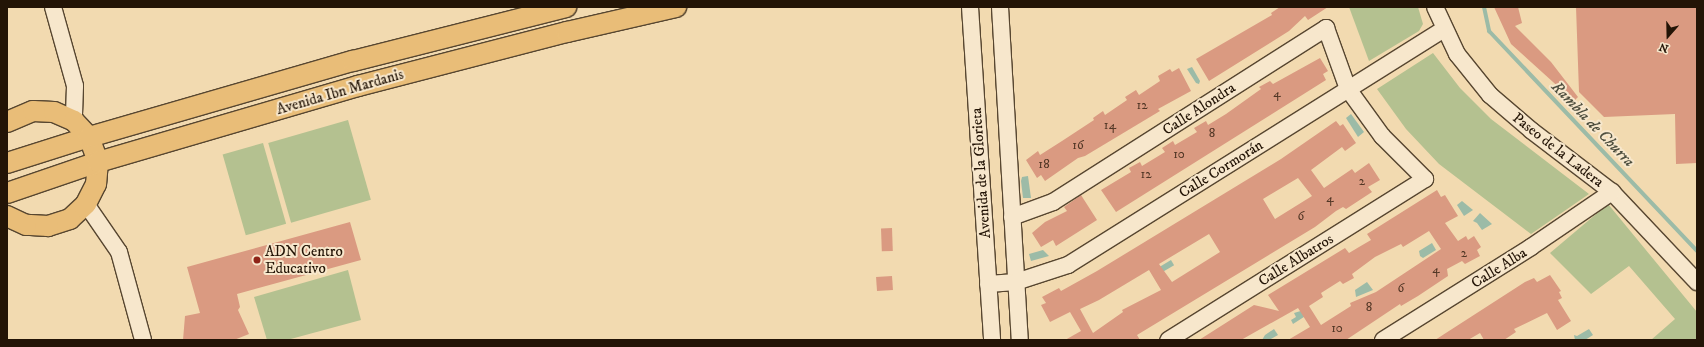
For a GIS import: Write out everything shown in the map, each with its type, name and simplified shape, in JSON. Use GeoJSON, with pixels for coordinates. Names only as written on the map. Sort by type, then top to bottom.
{"type":"FeatureCollection","features":[{"type":"Feature","properties":{"kind":"main road","name":"Avenida Ibn Mardanis"},"geometry":{"type":"LineString","coordinates":[[7,163],[89,137],[353,61],[566,7]]}},
{"type":"Feature","properties":{"kind":"main road","name":"Avenida Ibn Mardanis"},"geometry":{"type":"LineString","coordinates":[[7,193],[98,162],[358,86],[567,32],[676,7]]}},
{"type":"Feature","properties":{"kind":"main road"},"geometry":{"type":"LineString","coordinates":[[7,122],[33,111],[54,112],[74,121],[89,137],[98,162],[96,184],[86,204],[70,219],[48,226],[26,225],[7,216]]}},
{"type":"Feature","properties":{"kind":"street"},"geometry":{"type":"LineString","coordinates":[[53,7],[76,86],[74,121]]}},
{"type":"Feature","properties":{"kind":"street","name":"Avenida de la Glorieta"},"geometry":{"type":"LineString","coordinates":[[970,7],[992,340]]}},
{"type":"Feature","properties":{"kind":"street","name":"Avenida de la Glorieta"},"geometry":{"type":"LineString","coordinates":[[1000,7],[1020,340]]}},
{"type":"Feature","properties":{"kind":"street","name":"Paseo de la Ladera"},"geometry":{"type":"LineString","coordinates":[[1435,7],[1457,54],[1490,95],[1532,131],[1612,192],[1697,282]]}},
{"type":"Feature","properties":{"kind":"street","name":"Calle Alondra"},"geometry":{"type":"LineString","coordinates":[[1012,217],[1053,202],[1326,28],[1348,89]]}},
{"type":"Feature","properties":{"kind":"street","name":"Calle Cormorán"},"geometry":{"type":"LineString","coordinates":[[988,284],[1016,282],[1068,265],[1444,29]]}},
{"type":"Feature","properties":{"kind":"street","name":"Calle Albatros"},"geometry":{"type":"LineString","coordinates":[[1168,340],[1425,179],[1382,136],[1348,89]]}},
{"type":"Feature","properties":{"kind":"street","name":"Calle Alba"},"geometry":{"type":"LineString","coordinates":[[1383,340],[1531,247],[1612,192]]}},
{"type":"Feature","properties":{"kind":"street"},"geometry":{"type":"LineString","coordinates":[[86,204],[119,252],[143,340]]}},
{"type":"Feature","properties":{"kind":"green space"},"geometry":{"type":"Polygon","coordinates":[[[1349,7],[1418,7],[1423,24],[1419,31],[1369,61],[1349,7]]]}},
{"type":"Feature","properties":{"kind":"green space"},"geometry":{"type":"Polygon","coordinates":[[[1433,53],[1460,88],[1491,119],[1589,194],[1531,234],[1439,164],[1406,129],[1377,89],[1433,53]]]}},
{"type":"Feature","properties":{"kind":"green space"},"geometry":{"type":"Polygon","coordinates":[[[348,120],[371,200],[291,223],[268,143],[348,120]]]}},
{"type":"Feature","properties":{"kind":"green space"},"geometry":{"type":"Polygon","coordinates":[[[263,143],[286,224],[246,235],[223,155],[263,143]]]}},
{"type":"Feature","properties":{"kind":"green space"},"geometry":{"type":"Polygon","coordinates":[[[1608,204],[1697,312],[1697,340],[1651,340],[1675,319],[1629,266],[1591,294],[1550,253],[1608,204]]]}},
{"type":"Feature","properties":{"kind":"green space"},"geometry":{"type":"Polygon","coordinates":[[[348,270],[361,320],[287,340],[267,340],[254,297],[348,270]]]}},
{"type":"Feature","properties":{"kind":"shaded area"},"geometry":{"type":"Polygon","coordinates":[[[1192,67],[1200,81],[1199,84],[1196,83],[1187,69],[1192,67]]]}},
{"type":"Feature","properties":{"kind":"shaded area"},"geometry":{"type":"Polygon","coordinates":[[[1351,114],[1364,132],[1358,137],[1346,118],[1351,114]]]}},
{"type":"Feature","properties":{"kind":"shaded area"},"geometry":{"type":"Polygon","coordinates":[[[1028,176],[1031,198],[1023,198],[1021,181],[1022,177],[1028,176]]]}},
{"type":"Feature","properties":{"kind":"shaded area"},"geometry":{"type":"Polygon","coordinates":[[[1462,201],[1473,210],[1464,216],[1457,205],[1462,201]]]}},
{"type":"Feature","properties":{"kind":"shaded area"},"geometry":{"type":"Polygon","coordinates":[[[1480,213],[1492,224],[1482,230],[1477,223],[1473,221],[1480,213]]]}},
{"type":"Feature","properties":{"kind":"shaded area"},"geometry":{"type":"Polygon","coordinates":[[[1432,243],[1436,250],[1423,258],[1420,256],[1419,251],[1432,243]]]}},
{"type":"Feature","properties":{"kind":"shaded area"},"geometry":{"type":"Polygon","coordinates":[[[1043,250],[1049,256],[1031,261],[1029,254],[1043,250]]]}},
{"type":"Feature","properties":{"kind":"shaded area"},"geometry":{"type":"Polygon","coordinates":[[[1171,260],[1174,265],[1161,273],[1158,268],[1171,260]]]}},
{"type":"Feature","properties":{"kind":"shaded area"},"geometry":{"type":"Polygon","coordinates":[[[1367,282],[1373,290],[1356,297],[1355,290],[1367,282]]]}},
{"type":"Feature","properties":{"kind":"shaded area"},"geometry":{"type":"Polygon","coordinates":[[[1304,310],[1307,315],[1293,324],[1291,320],[1296,317],[1294,313],[1304,310]]]}},
{"type":"Feature","properties":{"kind":"shaded area"},"geometry":{"type":"Polygon","coordinates":[[[1274,329],[1278,335],[1269,340],[1262,340],[1265,335],[1274,329]]]}},
{"type":"Feature","properties":{"kind":"shaded area"},"geometry":{"type":"Polygon","coordinates":[[[1589,329],[1593,335],[1585,340],[1575,340],[1574,335],[1577,336],[1589,329]]]}},
{"type":"Feature","properties":{"kind":"building"},"geometry":{"type":"Polygon","coordinates":[[[1280,7],[1328,7],[1308,20],[1305,16],[1289,31],[1209,81],[1196,59],[1272,15],[1271,13],[1280,7]]]}},
{"type":"Feature","properties":{"kind":"building"},"geometry":{"type":"Polygon","coordinates":[[[1494,7],[1518,7],[1522,23],[1515,26],[1551,62],[1578,97],[1574,101],[1511,44],[1494,7]]]}},
{"type":"Feature","properties":{"kind":"building"},"geometry":{"type":"Polygon","coordinates":[[[1576,7],[1697,7],[1697,163],[1676,164],[1675,114],[1604,117],[1579,92],[1576,7]]]}},
{"type":"Feature","properties":{"kind":"building"},"geometry":{"type":"Polygon","coordinates":[[[1320,58],[1328,71],[1323,74],[1326,80],[1116,212],[1101,190],[1131,172],[1129,168],[1140,162],[1142,166],[1165,152],[1162,148],[1173,141],[1175,145],[1197,132],[1194,128],[1206,121],[1208,125],[1226,114],[1261,89],[1259,87],[1270,81],[1273,84],[1320,58]]]}},
{"type":"Feature","properties":{"kind":"building"},"geometry":{"type":"Polygon","coordinates":[[[1179,68],[1191,91],[1158,109],[1160,111],[1085,156],[1078,158],[1045,181],[1041,175],[1037,178],[1026,160],[1038,151],[1040,155],[1062,141],[1094,120],[1093,118],[1103,111],[1105,115],[1127,100],[1125,97],[1136,90],[1139,95],[1160,81],[1158,76],[1170,69],[1172,72],[1179,68]]]}},
{"type":"Feature","properties":{"kind":"building"},"geometry":{"type":"Polygon","coordinates":[[[1336,121],[1340,126],[1343,124],[1356,143],[1345,151],[1342,147],[1311,170],[1324,188],[1352,169],[1355,173],[1369,163],[1380,180],[1368,187],[1372,192],[1346,209],[1343,207],[1336,211],[1315,227],[1137,335],[1140,340],[1065,340],[1081,331],[1070,312],[1050,322],[1041,305],[1046,303],[1042,297],[1059,288],[1061,291],[1097,271],[1281,159],[1336,121]],[[1298,178],[1263,199],[1275,219],[1312,196],[1298,178]],[[1209,234],[1159,264],[1172,282],[1220,252],[1209,234]],[[1149,270],[1099,300],[1080,309],[1093,333],[1123,312],[1122,310],[1161,290],[1149,270]]]}},
{"type":"Feature","properties":{"kind":"building"},"geometry":{"type":"Polygon","coordinates":[[[1437,190],[1441,197],[1445,195],[1458,216],[1445,223],[1458,241],[1466,236],[1468,240],[1474,236],[1481,247],[1477,250],[1480,256],[1465,264],[1462,261],[1447,269],[1448,276],[1401,306],[1400,304],[1346,340],[1288,340],[1310,327],[1298,308],[1241,340],[1199,340],[1254,305],[1279,311],[1268,295],[1345,248],[1349,253],[1371,240],[1367,234],[1437,190]],[[1429,231],[1403,247],[1401,244],[1375,257],[1352,274],[1354,278],[1343,284],[1340,281],[1321,293],[1323,297],[1309,306],[1321,325],[1351,306],[1350,303],[1376,292],[1441,249],[1429,231]]]}},
{"type":"Feature","properties":{"kind":"building"},"geometry":{"type":"Polygon","coordinates":[[[1081,195],[1097,220],[1056,246],[1053,240],[1041,247],[1032,233],[1045,222],[1067,211],[1064,207],[1081,195]]]}},
{"type":"Feature","properties":{"kind":"building"},"geometry":{"type":"Polygon","coordinates":[[[350,222],[361,260],[237,294],[240,307],[238,310],[249,334],[234,340],[183,340],[185,316],[200,313],[187,267],[350,222]]]}},
{"type":"Feature","properties":{"kind":"building"},"geometry":{"type":"Polygon","coordinates":[[[881,228],[892,228],[893,251],[882,251],[881,228]]]}},
{"type":"Feature","properties":{"kind":"building"},"geometry":{"type":"Polygon","coordinates":[[[1550,275],[1561,291],[1559,292],[1562,298],[1558,300],[1571,321],[1557,330],[1547,313],[1514,329],[1516,332],[1504,340],[1484,340],[1480,333],[1468,340],[1435,340],[1525,282],[1534,278],[1537,282],[1550,275]]]}},
{"type":"Feature","properties":{"kind":"building"},"geometry":{"type":"Polygon","coordinates":[[[892,276],[893,290],[877,291],[876,277],[892,276]]]}},
{"type":"Feature","properties":{"kind":"waterway","name":"Rambla de Churra"},"geometry":{"type":"LineString","coordinates":[[1484,7],[1489,31],[1697,251]]}},
{"type":"Feature","properties":{"kind":"place","name":"ADN Centro Educativo"},"geometry":{"type":"Point","coordinates":[257,260]}}]}
